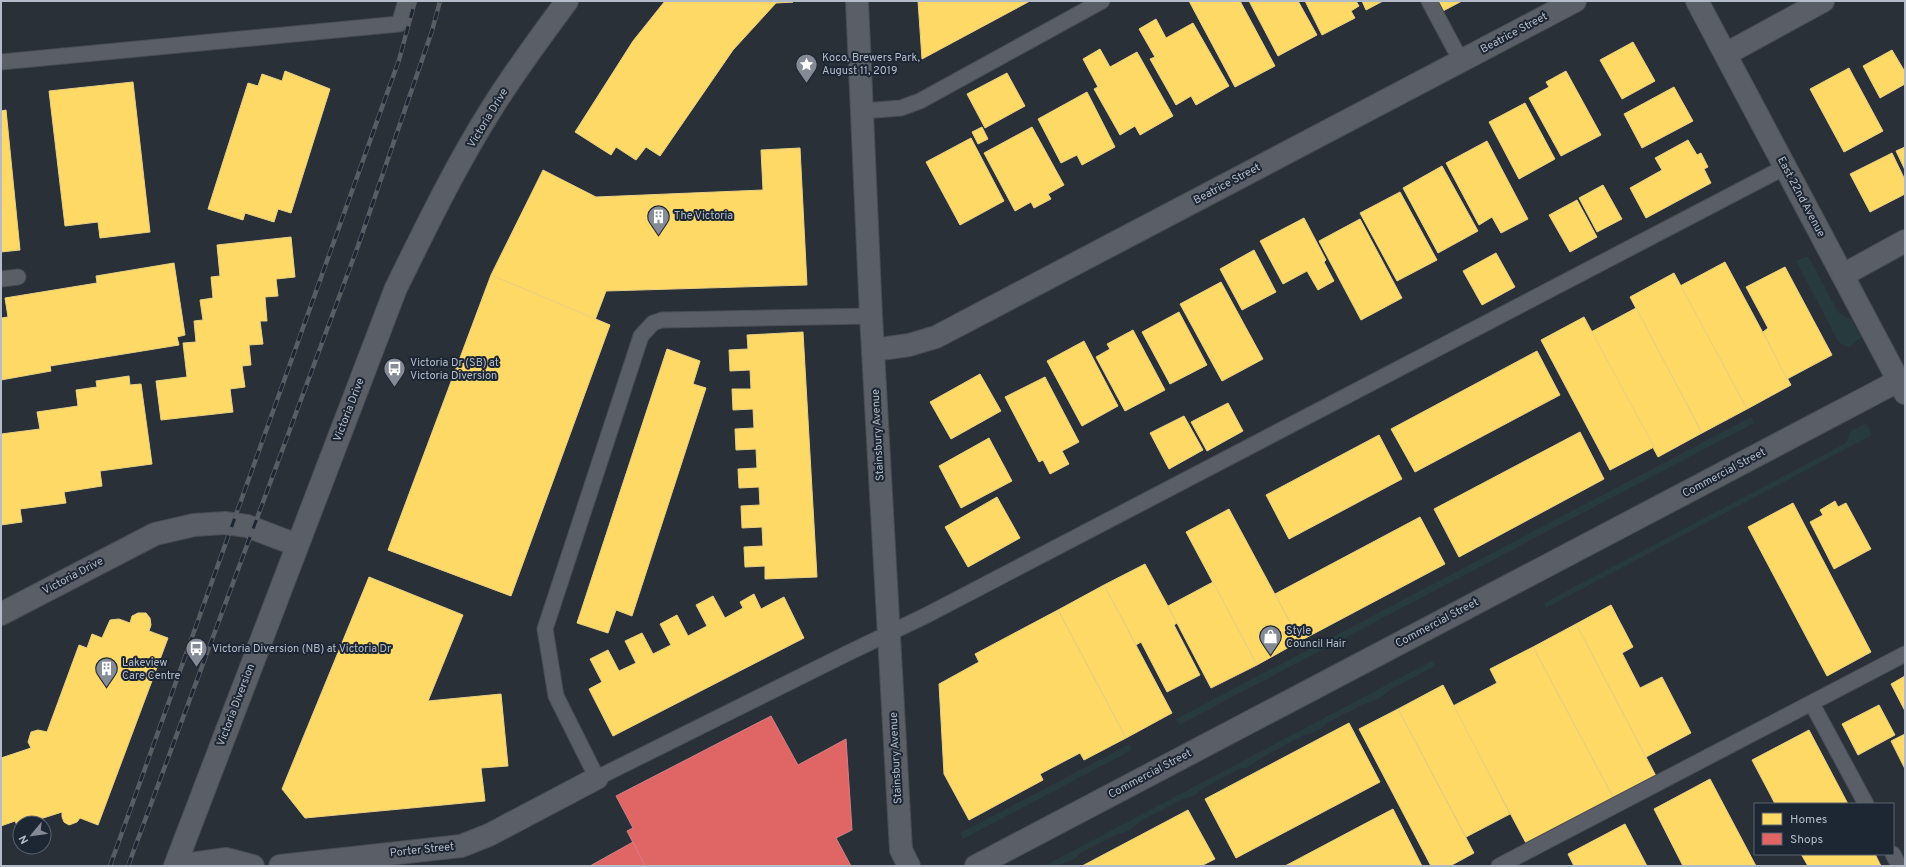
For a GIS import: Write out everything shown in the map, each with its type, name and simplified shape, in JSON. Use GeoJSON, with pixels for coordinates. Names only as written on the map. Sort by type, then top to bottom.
{"type":"FeatureCollection","features":[{"type":"Feature","properties":{"kind":"street","name":"Victoria Drive"},"geometry":{"type":"LineString","coordinates":[[1,614],[155,534],[194,525],[226,523],[247,526],[297,545],[396,288],[437,206],[491,108],[567,1]]}},
{"type":"Feature","properties":{"kind":"street","name":"Stainsbury Avenue"},"geometry":{"type":"LineString","coordinates":[[857,1],[871,316],[901,850],[909,866]]}},
{"type":"Feature","properties":{"kind":"street","name":"Beatrice Street"},"geometry":{"type":"LineString","coordinates":[[873,350],[909,345],[936,337],[1575,1]]}},
{"type":"Feature","properties":{"kind":"street","name":"East 22nd Avenue"},"geometry":{"type":"LineString","coordinates":[[1697,1],[1902,387]]}},
{"type":"Feature","properties":{"kind":"street"},"geometry":{"type":"LineString","coordinates":[[1726,54],[1823,1]]}},
{"type":"Feature","properties":{"kind":"street"},"geometry":{"type":"LineString","coordinates":[[1843,275],[1905,241]]}},
{"type":"Feature","properties":{"kind":"street","name":"Commercial Street"},"geometry":{"type":"LineString","coordinates":[[976,866],[1902,387]]}},
{"type":"Feature","properties":{"kind":"street","name":"Victoria Diversion"},"geometry":{"type":"LineString","coordinates":[[175,866],[297,545]]}},
{"type":"Feature","properties":{"kind":"street","name":"Porter Street"},"geometry":{"type":"LineString","coordinates":[[280,866],[461,846],[489,834],[597,778]]}},
{"type":"Feature","properties":{"kind":"street"},"geometry":{"type":"LineString","coordinates":[[175,866],[227,859],[253,866]]}},
{"type":"Feature","properties":{"kind":"lane"},"geometry":{"type":"LineString","coordinates":[[1,62],[399,24],[406,1]]}},
{"type":"Feature","properties":{"kind":"lane"},"geometry":{"type":"LineString","coordinates":[[862,111],[901,108],[920,101],[1102,1]]}},
{"type":"Feature","properties":{"kind":"lane"},"geometry":{"type":"LineString","coordinates":[[1429,1],[1461,60]]}},
{"type":"Feature","properties":{"kind":"lane"},"geometry":{"type":"LineString","coordinates":[[871,316],[662,320],[653,323],[641,336],[545,629],[556,696],[597,778],[927,615],[1785,166]]}},
{"type":"Feature","properties":{"kind":"lane"},"geometry":{"type":"LineString","coordinates":[[1,279],[18,277]]}},
{"type":"Feature","properties":{"kind":"lane"},"geometry":{"type":"LineString","coordinates":[[1499,866],[1812,704],[1905,654]]}},
{"type":"Feature","properties":{"kind":"lane"},"geometry":{"type":"LineString","coordinates":[[1812,704],[1865,803]]}},
{"type":"Feature","properties":{"kind":"lane"},"geometry":{"type":"LineString","coordinates":[[1894,855],[1899,866]]}},
{"type":"Feature","properties":{"kind":"green space"},"geometry":{"type":"Polygon","coordinates":[[[1808,256],[1838,312],[1852,320],[1861,337],[1849,347],[1839,343],[1796,261],[1808,256]]]}},
{"type":"Feature","properties":{"kind":"green space"},"geometry":{"type":"Polygon","coordinates":[[[1751,417],[1754,423],[1179,725],[1176,719],[1751,417]]]}},
{"type":"Feature","properties":{"kind":"green space"},"geometry":{"type":"Polygon","coordinates":[[[1866,423],[1872,435],[1546,608],[1544,603],[1846,443],[1850,432],[1866,423]]]}},
{"type":"Feature","properties":{"kind":"green space"},"geometry":{"type":"Polygon","coordinates":[[[1432,661],[1435,666],[1388,691],[1378,699],[1366,703],[1327,723],[1318,731],[1306,734],[1263,757],[1247,768],[1241,768],[1200,790],[1196,795],[1181,800],[1139,822],[1124,833],[1118,834],[1081,853],[1069,862],[1059,865],[1044,866],[1432,661]]]}},
{"type":"Feature","properties":{"kind":"green space"},"geometry":{"type":"Polygon","coordinates":[[[1130,744],[1132,750],[963,839],[960,833],[1130,744]]]}},
{"type":"Feature","properties":{"kind":"building: Homes"},"geometry":{"type":"Polygon","coordinates":[[[665,1],[793,2],[776,3],[733,50],[660,156],[646,147],[636,160],[616,147],[611,155],[575,132],[633,41],[665,1]]]}},
{"type":"Feature","properties":{"kind":"building: Homes"},"geometry":{"type":"Polygon","coordinates":[[[918,1],[1030,1],[922,59],[918,1]]]}},
{"type":"Feature","properties":{"kind":"building: Homes"},"geometry":{"type":"Polygon","coordinates":[[[1189,1],[1240,1],[1275,66],[1235,87],[1189,1]]]}},
{"type":"Feature","properties":{"kind":"building: Homes"},"geometry":{"type":"Polygon","coordinates":[[[1249,1],[1298,1],[1317,35],[1278,56],[1249,1]]]}},
{"type":"Feature","properties":{"kind":"building: Homes"},"geometry":{"type":"Polygon","coordinates":[[[1305,1],[1356,1],[1359,6],[1351,11],[1355,18],[1322,35],[1305,1]]]}},
{"type":"Feature","properties":{"kind":"building: Homes"},"geometry":{"type":"Polygon","coordinates":[[[1362,1],[1383,1],[1366,10],[1362,1]]]}},
{"type":"Feature","properties":{"kind":"building: Homes"},"geometry":{"type":"Polygon","coordinates":[[[1436,1],[1462,1],[1441,12],[1436,1]]]}},
{"type":"Feature","properties":{"kind":"building: Homes"},"geometry":{"type":"Polygon","coordinates":[[[1156,19],[1166,38],[1193,23],[1229,86],[1196,105],[1191,96],[1176,105],[1150,59],[1155,57],[1139,29],[1156,19]]]}},
{"type":"Feature","properties":{"kind":"building: Homes"},"geometry":{"type":"Polygon","coordinates":[[[1633,42],[1655,81],[1622,99],[1600,60],[1633,42]]]}},
{"type":"Feature","properties":{"kind":"building: Homes"},"geometry":{"type":"Polygon","coordinates":[[[1100,49],[1110,67],[1137,52],[1173,116],[1140,135],[1135,126],[1120,135],[1094,89],[1098,87],[1083,59],[1100,49]]]}},
{"type":"Feature","properties":{"kind":"building: Homes"},"geometry":{"type":"Polygon","coordinates":[[[1892,50],[1905,72],[1905,84],[1880,98],[1863,66],[1892,50]]]}},
{"type":"Feature","properties":{"kind":"building: Homes"},"geometry":{"type":"Polygon","coordinates":[[[1849,68],[1883,131],[1844,152],[1810,89],[1849,68]]]}},
{"type":"Feature","properties":{"kind":"building: Homes"},"geometry":{"type":"Polygon","coordinates":[[[285,71],[330,89],[291,213],[278,209],[274,222],[245,213],[243,220],[208,209],[248,83],[258,86],[262,74],[282,81],[285,71]]]}},
{"type":"Feature","properties":{"kind":"building: Homes"},"geometry":{"type":"Polygon","coordinates":[[[1566,71],[1601,135],[1561,156],[1529,98],[1549,87],[1546,82],[1566,71]]]}},
{"type":"Feature","properties":{"kind":"building: Homes"},"geometry":{"type":"Polygon","coordinates":[[[1007,73],[1025,106],[985,128],[967,94],[1007,73]]]}},
{"type":"Feature","properties":{"kind":"building: Homes"},"geometry":{"type":"Polygon","coordinates":[[[133,82],[150,232],[100,238],[98,222],[65,226],[49,91],[133,82]]]}},
{"type":"Feature","properties":{"kind":"building: Homes"},"geometry":{"type":"Polygon","coordinates":[[[1674,87],[1693,121],[1642,148],[1624,114],[1674,87]]]}},
{"type":"Feature","properties":{"kind":"building: Homes"},"geometry":{"type":"Polygon","coordinates":[[[1087,92],[1115,147],[1082,165],[1077,155],[1061,163],[1038,119],[1087,92]]]}},
{"type":"Feature","properties":{"kind":"building: Homes"},"geometry":{"type":"Polygon","coordinates":[[[1525,103],[1555,159],[1519,179],[1489,122],[1525,103]]]}},
{"type":"Feature","properties":{"kind":"building: Homes"},"geometry":{"type":"Polygon","coordinates":[[[6,110],[20,250],[1,252],[1,111],[6,110]]]}},
{"type":"Feature","properties":{"kind":"building: Homes"},"geometry":{"type":"Polygon","coordinates":[[[982,127],[988,139],[978,144],[972,132],[982,127]]]}},
{"type":"Feature","properties":{"kind":"building: Homes"},"geometry":{"type":"Polygon","coordinates":[[[1032,127],[1064,185],[1048,194],[1051,199],[1034,208],[1031,202],[1015,211],[984,153],[1032,127]]]}},
{"type":"Feature","properties":{"kind":"building: Homes"},"geometry":{"type":"Polygon","coordinates":[[[971,138],[1004,201],[960,225],[926,162],[971,138]]]}},
{"type":"Feature","properties":{"kind":"building: Homes"},"geometry":{"type":"Polygon","coordinates":[[[1688,140],[1697,155],[1701,153],[1708,167],[1704,169],[1711,183],[1646,218],[1630,188],[1662,170],[1655,158],[1688,140]]]}},
{"type":"Feature","properties":{"kind":"building: Homes"},"geometry":{"type":"Polygon","coordinates":[[[1487,141],[1528,219],[1501,233],[1492,217],[1479,225],[1446,163],[1487,141]]]}},
{"type":"Feature","properties":{"kind":"building: Homes"},"geometry":{"type":"Polygon","coordinates":[[[1905,147],[1905,170],[1896,151],[1905,147]]]}},
{"type":"Feature","properties":{"kind":"building: Homes","name":"The Victoria"},"geometry":{"type":"Polygon","coordinates":[[[800,148],[807,285],[606,291],[595,320],[491,275],[543,170],[596,197],[763,190],[761,150],[800,148]]]}},
{"type":"Feature","properties":{"kind":"building: Homes"},"geometry":{"type":"Polygon","coordinates":[[[1892,153],[1905,180],[1905,194],[1870,212],[1850,174],[1892,153]]]}},
{"type":"Feature","properties":{"kind":"building: Homes"},"geometry":{"type":"Polygon","coordinates":[[[1442,166],[1478,231],[1438,253],[1403,188],[1442,166]]]}},
{"type":"Feature","properties":{"kind":"building: Homes"},"geometry":{"type":"Polygon","coordinates":[[[1603,185],[1622,219],[1597,232],[1579,198],[1603,185]]]}},
{"type":"Feature","properties":{"kind":"building: Homes"},"geometry":{"type":"Polygon","coordinates":[[[1400,192],[1437,260],[1397,281],[1360,213],[1400,192]]]}},
{"type":"Feature","properties":{"kind":"building: Homes"},"geometry":{"type":"Polygon","coordinates":[[[1577,200],[1597,237],[1570,252],[1549,215],[1577,200]]]}},
{"type":"Feature","properties":{"kind":"building: Homes"},"geometry":{"type":"Polygon","coordinates":[[[1304,218],[1326,260],[1324,262],[1334,281],[1318,290],[1307,271],[1283,284],[1260,241],[1304,218]]]}},
{"type":"Feature","properties":{"kind":"building: Homes"},"geometry":{"type":"Polygon","coordinates":[[[1360,219],[1402,298],[1361,320],[1319,241],[1360,219]]]}},
{"type":"Feature","properties":{"kind":"building: Homes"},"geometry":{"type":"Polygon","coordinates":[[[291,237],[295,277],[276,279],[278,296],[265,297],[267,321],[260,321],[263,344],[249,345],[251,365],[242,366],[245,387],[230,389],[233,412],[161,420],[156,381],[187,377],[183,343],[196,342],[194,321],[203,320],[200,300],[213,298],[211,277],[220,276],[217,245],[291,237]]]}},
{"type":"Feature","properties":{"kind":"building: Homes"},"geometry":{"type":"Polygon","coordinates":[[[1254,250],[1276,292],[1242,310],[1220,269],[1254,250]]]}},
{"type":"Feature","properties":{"kind":"building: Homes"},"geometry":{"type":"Polygon","coordinates":[[[1496,253],[1515,287],[1482,305],[1463,271],[1496,253]]]}},
{"type":"Feature","properties":{"kind":"building: Homes"},"geometry":{"type":"Polygon","coordinates":[[[1725,262],[1791,385],[1747,409],[1680,286],[1725,262]]]}},
{"type":"Feature","properties":{"kind":"building: Homes"},"geometry":{"type":"Polygon","coordinates":[[[174,263],[185,335],[177,337],[179,345],[50,366],[51,371],[1,380],[1,318],[8,317],[5,298],[97,283],[96,276],[174,263]]]}},
{"type":"Feature","properties":{"kind":"building: Homes"},"geometry":{"type":"Polygon","coordinates":[[[1785,267],[1832,355],[1787,379],[1763,332],[1768,328],[1746,287],[1785,267]]]}},
{"type":"Feature","properties":{"kind":"building: Homes"},"geometry":{"type":"Polygon","coordinates":[[[1674,273],[1747,409],[1702,433],[1630,297],[1674,273]]]}},
{"type":"Feature","properties":{"kind":"building: Homes"},"geometry":{"type":"Polygon","coordinates":[[[491,275],[610,325],[511,596],[388,550],[491,275]]]}},
{"type":"Feature","properties":{"kind":"building: Homes"},"geometry":{"type":"Polygon","coordinates":[[[1221,282],[1263,359],[1222,381],[1180,304],[1221,282]]]}},
{"type":"Feature","properties":{"kind":"building: Homes"},"geometry":{"type":"Polygon","coordinates":[[[1636,308],[1702,433],[1658,457],[1591,332],[1636,308]]]}},
{"type":"Feature","properties":{"kind":"building: Homes"},"geometry":{"type":"Polygon","coordinates":[[[1179,312],[1207,365],[1170,384],[1142,332],[1179,312]]]}},
{"type":"Feature","properties":{"kind":"building: Homes"},"geometry":{"type":"Polygon","coordinates":[[[1584,317],[1654,447],[1610,470],[1541,340],[1584,317]]]}},
{"type":"Feature","properties":{"kind":"building: Homes"},"geometry":{"type":"Polygon","coordinates":[[[1133,330],[1165,390],[1125,411],[1096,357],[1110,349],[1107,344],[1133,330]]]}},
{"type":"Feature","properties":{"kind":"building: Homes"},"geometry":{"type":"Polygon","coordinates":[[[803,332],[817,577],[765,579],[765,566],[745,567],[744,547],[763,546],[762,527],[742,528],[741,506],[760,505],[759,487],[739,488],[738,469],[757,468],[756,449],[736,450],[735,429],[754,428],[753,409],[733,410],[732,389],[751,389],[750,370],[730,371],[729,350],[748,349],[747,335],[803,332]]]}},
{"type":"Feature","properties":{"kind":"building: Homes"},"geometry":{"type":"Polygon","coordinates":[[[1084,341],[1118,406],[1082,426],[1047,361],[1084,341]]]}},
{"type":"Feature","properties":{"kind":"building: Homes"},"geometry":{"type":"Polygon","coordinates":[[[667,349],[700,361],[693,384],[706,388],[632,616],[616,610],[608,633],[577,623],[667,349]]]}},
{"type":"Feature","properties":{"kind":"building: Homes"},"geometry":{"type":"Polygon","coordinates":[[[1537,351],[1560,395],[1415,472],[1391,429],[1537,351]]]}},
{"type":"Feature","properties":{"kind":"building: Homes"},"geometry":{"type":"Polygon","coordinates":[[[980,374],[1001,411],[951,439],[930,402],[980,374]]]}},
{"type":"Feature","properties":{"kind":"building: Homes"},"geometry":{"type":"Polygon","coordinates":[[[129,376],[130,385],[141,384],[152,464],[100,471],[102,486],[64,492],[66,503],[20,509],[22,522],[1,525],[1,434],[40,429],[37,412],[78,406],[76,390],[97,387],[96,381],[129,376]]]}},
{"type":"Feature","properties":{"kind":"building: Homes"},"geometry":{"type":"Polygon","coordinates":[[[1045,377],[1079,442],[1062,451],[1069,464],[1050,474],[1043,460],[1039,462],[1005,397],[1045,377]]]}},
{"type":"Feature","properties":{"kind":"building: Homes"},"geometry":{"type":"Polygon","coordinates":[[[1228,403],[1243,431],[1207,451],[1191,422],[1228,403]]]}},
{"type":"Feature","properties":{"kind":"building: Homes"},"geometry":{"type":"Polygon","coordinates":[[[1184,416],[1203,450],[1169,469],[1150,433],[1184,416]]]}},
{"type":"Feature","properties":{"kind":"building: Homes"},"geometry":{"type":"Polygon","coordinates":[[[1580,432],[1604,479],[1459,557],[1434,509],[1580,432]]]}},
{"type":"Feature","properties":{"kind":"building: Homes"},"geometry":{"type":"Polygon","coordinates":[[[1379,435],[1402,479],[1289,539],[1266,495],[1379,435]]]}},
{"type":"Feature","properties":{"kind":"building: Homes"},"geometry":{"type":"Polygon","coordinates":[[[989,438],[1012,481],[961,508],[939,466],[989,438]]]}},
{"type":"Feature","properties":{"kind":"building: Homes"},"geometry":{"type":"Polygon","coordinates":[[[997,497],[1020,538],[968,567],[945,527],[997,497]]]}},
{"type":"Feature","properties":{"kind":"building: Homes"},"geometry":{"type":"Polygon","coordinates":[[[1835,501],[1838,507],[1846,503],[1871,549],[1834,569],[1810,522],[1823,515],[1820,510],[1835,501]]]}},
{"type":"Feature","properties":{"kind":"building: Homes"},"geometry":{"type":"Polygon","coordinates":[[[1793,503],[1871,652],[1827,676],[1748,527],[1793,503]]]}},
{"type":"Feature","properties":{"kind":"building: Homes"},"geometry":{"type":"Polygon","coordinates":[[[1229,509],[1300,641],[1257,665],[1186,532],[1229,509]]]}},
{"type":"Feature","properties":{"kind":"building: Homes"},"geometry":{"type":"Polygon","coordinates":[[[1420,517],[1445,564],[1300,641],[1275,594],[1420,517]]]}},
{"type":"Feature","properties":{"kind":"building: Homes"},"geometry":{"type":"Polygon","coordinates":[[[1145,564],[1177,623],[1174,625],[1200,675],[1167,692],[1141,642],[1136,645],[1104,585],[1145,564]]]}},
{"type":"Feature","properties":{"kind":"building: Homes"},"geometry":{"type":"Polygon","coordinates":[[[369,577],[463,615],[428,701],[501,694],[508,766],[481,768],[485,801],[305,818],[282,789],[369,577]]]}},
{"type":"Feature","properties":{"kind":"building: Homes"},"geometry":{"type":"Polygon","coordinates":[[[1213,582],[1257,665],[1211,688],[1168,606],[1213,582]]]}},
{"type":"Feature","properties":{"kind":"building: Homes"},"geometry":{"type":"Polygon","coordinates":[[[1104,585],[1172,713],[1126,738],[1058,610],[1104,585]]]}},
{"type":"Feature","properties":{"kind":"building: Homes"},"geometry":{"type":"Polygon","coordinates":[[[754,594],[761,609],[784,597],[804,638],[613,736],[589,689],[602,682],[590,659],[608,650],[619,671],[636,663],[625,641],[642,633],[653,654],[671,645],[660,624],[677,615],[688,636],[707,626],[696,605],[713,596],[725,618],[743,608],[740,602],[754,594]]]}},
{"type":"Feature","properties":{"kind":"building: Homes"},"geometry":{"type":"Polygon","coordinates":[[[1611,605],[1633,647],[1622,653],[1640,688],[1662,677],[1691,733],[1646,757],[1576,624],[1611,605]]]}},
{"type":"Feature","properties":{"kind":"building: Homes"},"geometry":{"type":"Polygon","coordinates":[[[1058,610],[1126,738],[1084,760],[1080,753],[1040,774],[1043,780],[969,820],[944,774],[939,684],[979,662],[975,654],[1058,610]]]}},
{"type":"Feature","properties":{"kind":"building: Homes","name":"Lakeview Care Centre"},"geometry":{"type":"Polygon","coordinates":[[[138,613],[146,613],[150,618],[151,625],[149,631],[168,638],[98,825],[80,818],[77,822],[69,825],[64,822],[62,812],[52,815],[12,815],[12,822],[1,826],[1,758],[31,748],[28,742],[31,732],[38,730],[47,732],[79,645],[87,648],[92,634],[102,638],[110,620],[119,619],[130,623],[132,616],[138,613]]]}},
{"type":"Feature","properties":{"kind":"building: Homes"},"geometry":{"type":"Polygon","coordinates":[[[1576,624],[1656,776],[1614,799],[1533,647],[1576,624]]]}},
{"type":"Feature","properties":{"kind":"building: Homes"},"geometry":{"type":"Polygon","coordinates":[[[1533,647],[1614,799],[1527,845],[1453,706],[1497,683],[1490,669],[1533,647]]]}},
{"type":"Feature","properties":{"kind":"building: Homes"},"geometry":{"type":"Polygon","coordinates":[[[1905,676],[1905,711],[1891,684],[1905,676]]]}},
{"type":"Feature","properties":{"kind":"building: Homes"},"geometry":{"type":"Polygon","coordinates":[[[1443,685],[1510,814],[1466,837],[1398,709],[1443,685]]]}},
{"type":"Feature","properties":{"kind":"building: Homes"},"geometry":{"type":"Polygon","coordinates":[[[1879,705],[1895,735],[1858,755],[1842,724],[1879,705]]]}},
{"type":"Feature","properties":{"kind":"building: Homes"},"geometry":{"type":"Polygon","coordinates":[[[1398,709],[1474,853],[1450,866],[1431,866],[1359,729],[1398,709]]]}},
{"type":"Feature","properties":{"kind":"building: Homes"},"geometry":{"type":"Polygon","coordinates":[[[1349,723],[1380,782],[1236,858],[1205,799],[1349,723]]]}},
{"type":"Feature","properties":{"kind":"building: Homes"},"geometry":{"type":"Polygon","coordinates":[[[1809,730],[1847,803],[1774,803],[1752,760],[1809,730]]]}},
{"type":"Feature","properties":{"kind":"building: Homes"},"geometry":{"type":"Polygon","coordinates":[[[1905,734],[1905,769],[1891,741],[1905,734]]]}},
{"type":"Feature","properties":{"kind":"building: Homes"},"geometry":{"type":"Polygon","coordinates":[[[1710,779],[1756,866],[1683,866],[1654,809],[1710,779]]]}},
{"type":"Feature","properties":{"kind":"building: Homes"},"geometry":{"type":"Polygon","coordinates":[[[1393,809],[1422,866],[1285,866],[1370,821],[1393,809]]]}},
{"type":"Feature","properties":{"kind":"building: Homes"},"geometry":{"type":"Polygon","coordinates":[[[1188,810],[1215,859],[1201,866],[1082,866],[1188,810]]]}},
{"type":"Feature","properties":{"kind":"building: Homes"},"geometry":{"type":"Polygon","coordinates":[[[1625,824],[1647,866],[1574,866],[1568,854],[1625,824]]]}},
{"type":"Feature","properties":{"kind":"building: Homes"},"geometry":{"type":"Polygon","coordinates":[[[1802,855],[1876,855],[1881,866],[1808,866],[1802,855]]]}},
{"type":"Feature","properties":{"kind":"building: Shops"},"geometry":{"type":"Polygon","coordinates":[[[771,716],[798,765],[846,739],[852,830],[836,838],[851,866],[645,866],[627,831],[633,828],[616,796],[771,716]]]}},
{"type":"Feature","properties":{"kind":"building: Shops"},"geometry":{"type":"Polygon","coordinates":[[[633,842],[645,866],[590,866],[633,842]]]}},
{"type":"Feature","properties":{"kind":"railway"},"geometry":{"type":"LineString","coordinates":[[110,866],[399,60],[415,1]]}},
{"type":"Feature","properties":{"kind":"railway"},"geometry":{"type":"LineString","coordinates":[[128,866],[358,246],[432,31],[440,1]]}},
{"type":"Feature","properties":{"kind":"place","name":"Koco, Brewers Park, August 11, 2019"},"geometry":{"type":"Point","coordinates":[806,84]}},
{"type":"Feature","properties":{"kind":"place","name":"The Victoria"},"geometry":{"type":"Point","coordinates":[658,236]}},
{"type":"Feature","properties":{"kind":"place","name":"Victoria Dr (SB) at Victoria Diversion"},"geometry":{"type":"Point","coordinates":[394,388]}},
{"type":"Feature","properties":{"kind":"place","name":"Style Council Hair"},"geometry":{"type":"Point","coordinates":[1270,656]}},
{"type":"Feature","properties":{"kind":"place","name":"Victoria Diversion (NB) at Victoria Dr"},"geometry":{"type":"Point","coordinates":[196,668]}},
{"type":"Feature","properties":{"kind":"place","name":"Lakeview Care Centre"},"geometry":{"type":"Point","coordinates":[106,688]}}]}
